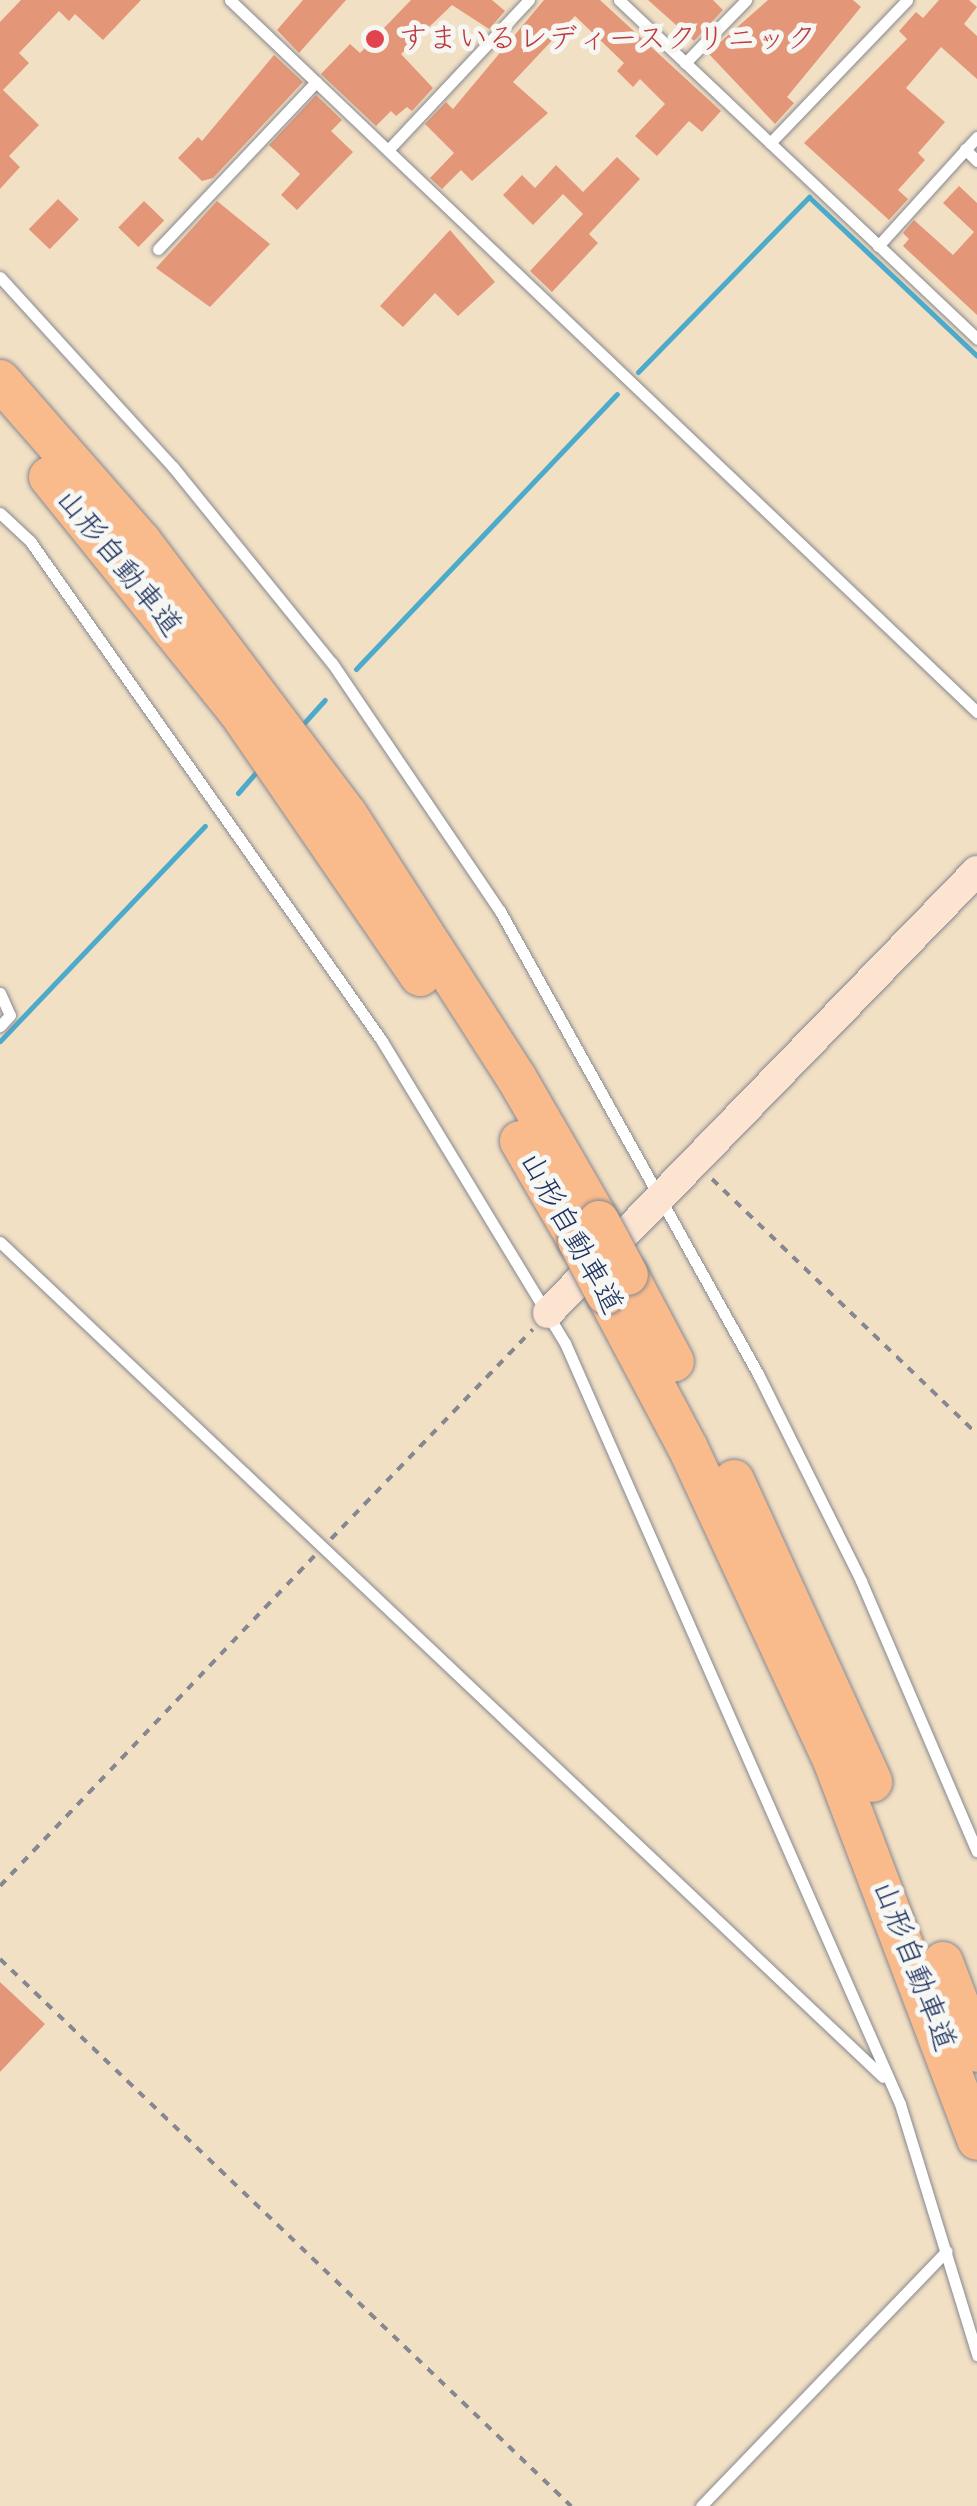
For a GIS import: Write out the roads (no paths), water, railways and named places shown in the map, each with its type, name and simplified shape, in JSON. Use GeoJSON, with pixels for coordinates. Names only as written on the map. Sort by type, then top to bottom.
{"type":"FeatureCollection","features":[{"type":"Feature","properties":{"kind":"highway","name":"山形自動車道"},"geometry":{"type":"LineString","coordinates":[[0,380],[141,541],[346,814],[516,1077],[617,1284],[963,2041],[961,2092],[977,2140]]}},
{"type":"Feature","properties":{"kind":"highway","name":"山形自動車道"},"geometry":{"type":"LineString","coordinates":[[0,420],[118,558],[282,774],[588,1231]]}},
{"type":"Feature","properties":{"kind":"street"},"geometry":{"type":"LineString","coordinates":[[548,1313],[977,871]]}},
{"type":"Feature","properties":{"kind":"lane"},"geometry":{"type":"LineString","coordinates":[[230,0],[977,712]]}},
{"type":"Feature","properties":{"kind":"lane"},"geometry":{"type":"LineString","coordinates":[[388,150],[529,0]]}},
{"type":"Feature","properties":{"kind":"lane"},"geometry":{"type":"LineString","coordinates":[[619,0],[977,339]]}},
{"type":"Feature","properties":{"kind":"lane"},"geometry":{"type":"LineString","coordinates":[[686,62],[746,0]]}},
{"type":"Feature","properties":{"kind":"lane"},"geometry":{"type":"LineString","coordinates":[[770,143],[907,0]]}},
{"type":"Feature","properties":{"kind":"lane"},"geometry":{"type":"LineString","coordinates":[[158,249],[316,82]]}},
{"type":"Feature","properties":{"kind":"lane"},"geometry":{"type":"LineString","coordinates":[[878,246],[977,137]]}},
{"type":"Feature","properties":{"kind":"lane"},"geometry":{"type":"LineString","coordinates":[[965,150],[977,161]]}},
{"type":"Feature","properties":{"kind":"lane"},"geometry":{"type":"LineString","coordinates":[[0,277],[174,467],[332,663],[500,912],[662,1195],[861,1581],[977,1851]]}},
{"type":"Feature","properties":{"kind":"lane"},"geometry":{"type":"LineString","coordinates":[[0,513],[30,542],[382,1041],[548,1313],[761,1782],[889,2082],[977,2355]]}},
{"type":"Feature","properties":{"kind":"lane"},"geometry":{"type":"LineString","coordinates":[[0,993],[10,1015],[0,1026]]}},
{"type":"Feature","properties":{"kind":"lane"},"geometry":{"type":"LineString","coordinates":[[0,1242],[320,1550],[889,2082]]}},
{"type":"Feature","properties":{"kind":"lane"},"geometry":{"type":"LineString","coordinates":[[701,2506],[946,2251]]}},
{"type":"Feature","properties":{"kind":"waterway"},"geometry":{"type":"LineString","coordinates":[[638,372],[809,197],[977,356]]}},
{"type":"Feature","properties":{"kind":"waterway"},"geometry":{"type":"LineString","coordinates":[[356,669],[617,394]]}},
{"type":"Feature","properties":{"kind":"waterway"},"geometry":{"type":"LineString","coordinates":[[304,723],[325,700]]}},
{"type":"Feature","properties":{"kind":"waterway"},"geometry":{"type":"LineString","coordinates":[[238,793],[257,771]]}},
{"type":"Feature","properties":{"kind":"waterway"},"geometry":{"type":"LineString","coordinates":[[0,1041],[205,826]]}},
{"type":"Feature","properties":{"kind":"place","name":"すまいるレディースクリニック"},"geometry":{"type":"Point","coordinates":[375,39]}}]}
